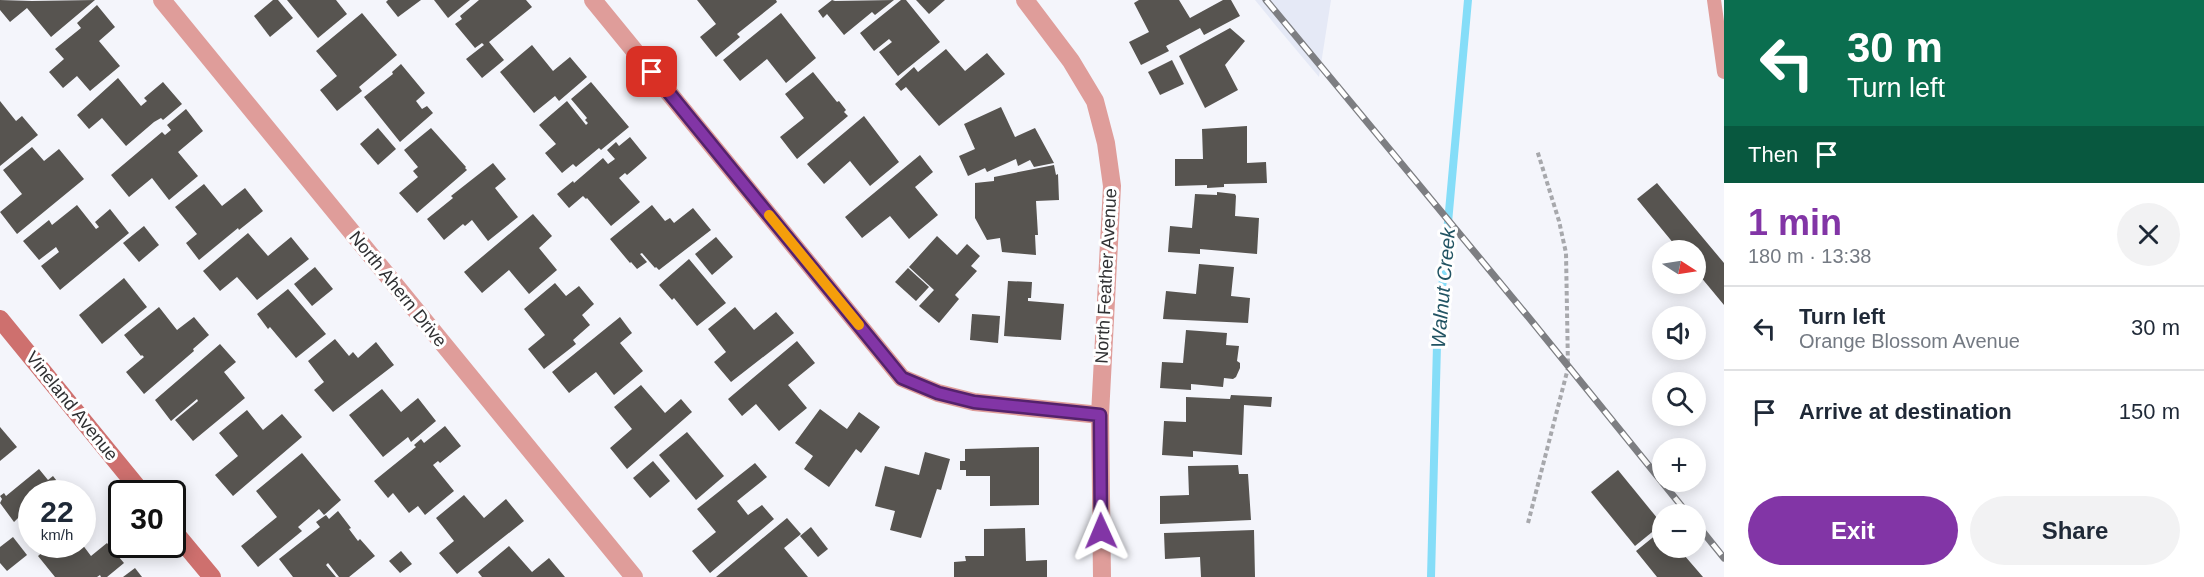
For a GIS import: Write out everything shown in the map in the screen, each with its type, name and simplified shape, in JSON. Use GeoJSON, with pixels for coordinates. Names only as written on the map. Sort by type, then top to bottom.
{"type":"FeatureCollection","features":[{"type":"Feature","properties":{"kind":"street","name":"North Ahern Drive"},"geometry":{"type":"LineString","coordinates":[[162,0],[634,577]]}},
{"type":"Feature","properties":{"kind":"street"},"geometry":{"type":"LineString","coordinates":[[593,0],[902,378],[938,393],[974,402],[1100,415]]}},
{"type":"Feature","properties":{"kind":"street","name":"North Feather Avenue"},"geometry":{"type":"LineString","coordinates":[[1024,0],[1071,61],[1095,101],[1106,142],[1112,186],[1100,415],[1102,577]]}},
{"type":"Feature","properties":{"kind":"street","name":"Vineland Avenue"},"geometry":{"type":"LineString","coordinates":[[0,319],[132,480]]}},
{"type":"Feature","properties":{"kind":"street"},"geometry":{"type":"LineString","coordinates":[[186,546],[212,577]]}},
{"type":"Feature","properties":{"kind":"lane"},"geometry":{"type":"LineString","coordinates":[[1714,0],[1724,72]]}},
{"type":"Feature","properties":{"kind":"path"},"geometry":{"type":"LineString","coordinates":[[1528,523],[1568,368],[1566,253],[1538,150]]}},
{"type":"Feature","properties":{"kind":"shaded area"},"geometry":{"type":"Polygon","coordinates":[[[1255,0],[1331,0],[1319,77],[1277,27],[1255,0]]]}},
{"type":"Feature","properties":{"kind":"building"},"geometry":{"type":"Polygon","coordinates":[[[0,0],[95,0],[51,37],[27,8],[10,22],[0,10],[0,0]]]}},
{"type":"Feature","properties":{"kind":"building"},"geometry":{"type":"Polygon","coordinates":[[[273,0],[278,0],[293,18],[270,37],[254,16],[273,0]]]}},
{"type":"Feature","properties":{"kind":"building"},"geometry":{"type":"Polygon","coordinates":[[[287,0],[336,0],[347,14],[318,38],[287,0]]]}},
{"type":"Feature","properties":{"kind":"building"},"geometry":{"type":"Polygon","coordinates":[[[388,0],[421,0],[398,17],[386,2],[388,0]]]}},
{"type":"Feature","properties":{"kind":"building"},"geometry":{"type":"Polygon","coordinates":[[[434,0],[470,0],[448,18],[434,0]]]}},
{"type":"Feature","properties":{"kind":"building"},"geometry":{"type":"Polygon","coordinates":[[[479,0],[526,0],[532,7],[489,42],[504,60],[482,78],[466,59],[484,45],[482,43],[475,48],[455,24],[462,19],[460,16],[479,0]]]}},
{"type":"Feature","properties":{"kind":"building"},"geometry":{"type":"Polygon","coordinates":[[[697,0],[776,0],[777,2],[737,34],[740,37],[716,57],[700,37],[716,24],[697,0]]]}},
{"type":"Feature","properties":{"kind":"building"},"geometry":{"type":"Polygon","coordinates":[[[832,0],[894,0],[875,15],[872,12],[844,35],[827,14],[823,18],[818,11],[832,0]]]}},
{"type":"Feature","properties":{"kind":"building"},"geometry":{"type":"Polygon","coordinates":[[[901,0],[906,0],[940,42],[898,76],[879,52],[892,42],[889,39],[874,51],[860,33],[901,0]]]}},
{"type":"Feature","properties":{"kind":"building"},"geometry":{"type":"Polygon","coordinates":[[[916,0],[945,0],[929,14],[916,0]]]}},
{"type":"Feature","properties":{"kind":"building"},"geometry":{"type":"Polygon","coordinates":[[[1139,0],[1179,0],[1190,18],[1223,0],[1231,0],[1240,16],[1204,35],[1200,28],[1166,46],[1169,51],[1141,65],[1129,42],[1149,32],[1134,3],[1139,0]]]}},
{"type":"Feature","properties":{"kind":"building"},"geometry":{"type":"Polygon","coordinates":[[[97,5],[115,27],[99,41],[120,66],[90,91],[77,76],[63,88],[49,72],[64,59],[55,49],[81,28],[77,23],[97,5]]]}},
{"type":"Feature","properties":{"kind":"building"},"geometry":{"type":"Polygon","coordinates":[[[362,13],[397,55],[359,87],[362,91],[337,111],[320,90],[337,76],[316,51],[362,13]]]}},
{"type":"Feature","properties":{"kind":"building"},"geometry":{"type":"Polygon","coordinates":[[[781,13],[816,58],[786,83],[767,59],[740,81],[723,60],[781,13]]]}},
{"type":"Feature","properties":{"kind":"building"},"geometry":{"type":"Polygon","coordinates":[[[1230,28],[1245,41],[1225,65],[1238,90],[1205,108],[1179,56],[1230,28]]]}},
{"type":"Feature","properties":{"kind":"building"},"geometry":{"type":"Polygon","coordinates":[[[532,45],[553,71],[570,57],[587,77],[559,101],[555,96],[534,113],[500,72],[532,45]]]}},
{"type":"Feature","properties":{"kind":"building"},"geometry":{"type":"Polygon","coordinates":[[[946,49],[965,71],[987,53],[1005,74],[939,126],[906,87],[901,91],[895,84],[914,67],[918,72],[946,49]]]}},
{"type":"Feature","properties":{"kind":"building"},"geometry":{"type":"Polygon","coordinates":[[[1172,60],[1184,84],[1160,95],[1148,72],[1172,60]]]}},
{"type":"Feature","properties":{"kind":"building"},"geometry":{"type":"Polygon","coordinates":[[[401,64],[425,93],[416,101],[422,109],[427,106],[433,113],[400,142],[364,97],[393,74],[392,72],[401,64]]]}},
{"type":"Feature","properties":{"kind":"building"},"geometry":{"type":"Polygon","coordinates":[[[813,72],[837,102],[839,101],[848,116],[797,159],[780,137],[804,118],[785,94],[813,72]]]}},
{"type":"Feature","properties":{"kind":"building"},"geometry":{"type":"Polygon","coordinates":[[[118,78],[141,106],[147,101],[144,98],[163,82],[182,104],[163,120],[161,118],[154,122],[126,146],[102,118],[89,129],[77,115],[118,78]]]}},
{"type":"Feature","properties":{"kind":"building"},"geometry":{"type":"Polygon","coordinates":[[[591,82],[629,127],[601,150],[599,148],[576,167],[573,164],[562,173],[545,153],[556,144],[539,125],[567,101],[586,125],[587,118],[571,99],[591,82]]]}},
{"type":"Feature","properties":{"kind":"building"},"geometry":{"type":"Polygon","coordinates":[[[0,101],[16,121],[22,116],[38,135],[0,166],[0,101]]]}},
{"type":"Feature","properties":{"kind":"building"},"geometry":{"type":"Polygon","coordinates":[[[1001,107],[1015,137],[1035,128],[1054,163],[1034,167],[1030,160],[1018,166],[1016,159],[987,172],[985,168],[968,176],[959,156],[975,149],[964,124],[1001,107]]]}},
{"type":"Feature","properties":{"kind":"building"},"geometry":{"type":"Polygon","coordinates":[[[186,109],[203,131],[178,152],[198,176],[169,200],[152,178],[129,197],[111,175],[162,132],[165,135],[171,130],[167,125],[186,109]]]}},
{"type":"Feature","properties":{"kind":"building"},"geometry":{"type":"Polygon","coordinates":[[[864,116],[899,162],[870,186],[850,161],[824,184],[807,164],[864,116]]]}},
{"type":"Feature","properties":{"kind":"building"},"geometry":{"type":"Polygon","coordinates":[[[1247,126],[1247,163],[1266,162],[1267,183],[1224,184],[1224,187],[1207,188],[1207,185],[1175,186],[1175,159],[1203,159],[1202,129],[1247,126]]]}},
{"type":"Feature","properties":{"kind":"building"},"geometry":{"type":"Polygon","coordinates":[[[378,128],[396,149],[378,165],[360,144],[378,128]]]}},
{"type":"Feature","properties":{"kind":"building"},"geometry":{"type":"Polygon","coordinates":[[[431,128],[467,170],[417,213],[399,193],[418,177],[413,171],[418,167],[404,150],[431,128]]]}},
{"type":"Feature","properties":{"kind":"building"},"geometry":{"type":"Polygon","coordinates":[[[630,137],[647,158],[627,175],[625,173],[619,178],[640,202],[611,226],[583,196],[569,208],[557,194],[573,181],[574,183],[603,158],[608,164],[615,159],[607,150],[616,142],[619,146],[630,137]]]}},
{"type":"Feature","properties":{"kind":"building"},"geometry":{"type":"Polygon","coordinates":[[[32,147],[44,161],[59,149],[84,179],[17,234],[0,212],[22,194],[3,170],[32,147]]]}},
{"type":"Feature","properties":{"kind":"building"},"geometry":{"type":"Polygon","coordinates":[[[920,155],[933,172],[915,187],[938,215],[909,239],[890,216],[862,238],[845,217],[920,155]]]}},
{"type":"Feature","properties":{"kind":"building"},"geometry":{"type":"Polygon","coordinates":[[[493,163],[506,179],[495,188],[518,217],[488,241],[472,220],[465,226],[463,224],[444,240],[427,219],[453,198],[451,196],[493,163]]]}},
{"type":"Feature","properties":{"kind":"building"},"geometry":{"type":"Polygon","coordinates":[[[1054,165],[1056,175],[1058,174],[1059,200],[1036,201],[1038,235],[1035,235],[1036,255],[1002,252],[1000,238],[987,240],[975,218],[975,183],[994,181],[994,177],[1054,165]]]}},
{"type":"Feature","properties":{"kind":"building"},"geometry":{"type":"Polygon","coordinates":[[[1657,183],[1705,240],[1671,240],[1637,199],[1657,183]]]}},
{"type":"Feature","properties":{"kind":"building"},"geometry":{"type":"Polygon","coordinates":[[[204,184],[222,206],[245,188],[263,211],[199,260],[186,243],[197,234],[175,207],[204,184]]]}},
{"type":"Feature","properties":{"kind":"building"},"geometry":{"type":"Polygon","coordinates":[[[1217,192],[1235,194],[1235,216],[1259,218],[1257,254],[1200,249],[1200,254],[1168,252],[1170,226],[1192,228],[1195,194],[1217,195],[1217,192]]]}},
{"type":"Feature","properties":{"kind":"building"},"geometry":{"type":"Polygon","coordinates":[[[77,205],[96,229],[99,227],[95,222],[110,209],[129,233],[60,290],[41,266],[59,252],[56,247],[39,260],[23,241],[49,220],[52,225],[77,205]]]}},
{"type":"Feature","properties":{"kind":"building"},"geometry":{"type":"Polygon","coordinates":[[[652,205],[665,221],[670,218],[674,223],[693,208],[711,230],[659,270],[642,253],[640,254],[647,262],[637,269],[610,239],[652,205]]]}},
{"type":"Feature","properties":{"kind":"building"},"geometry":{"type":"Polygon","coordinates":[[[533,214],[552,236],[539,248],[557,270],[529,294],[509,270],[482,293],[464,272],[533,214]]]}},
{"type":"Feature","properties":{"kind":"building"},"geometry":{"type":"Polygon","coordinates":[[[144,226],[159,245],[139,262],[123,243],[144,226]]]}},
{"type":"Feature","properties":{"kind":"building"},"geometry":{"type":"Polygon","coordinates":[[[248,233],[268,256],[291,237],[309,259],[257,300],[237,277],[220,291],[203,271],[248,233]]]}},
{"type":"Feature","properties":{"kind":"building"},"geometry":{"type":"Polygon","coordinates":[[[937,236],[957,255],[967,244],[980,256],[971,266],[977,271],[955,295],[959,299],[939,323],[919,306],[934,290],[909,267],[937,236]]]}},
{"type":"Feature","properties":{"kind":"building"},"geometry":{"type":"Polygon","coordinates":[[[716,237],[733,257],[712,275],[695,254],[716,237]]]}},
{"type":"Feature","properties":{"kind":"building"},"geometry":{"type":"Polygon","coordinates":[[[1706,242],[1724,263],[1724,305],[1706,283],[1706,242]]]}},
{"type":"Feature","properties":{"kind":"building"},"geometry":{"type":"Polygon","coordinates":[[[689,259],[726,303],[697,326],[674,298],[672,300],[659,285],[689,259]]]}},
{"type":"Feature","properties":{"kind":"building"},"geometry":{"type":"Polygon","coordinates":[[[1199,264],[1234,267],[1231,296],[1250,298],[1248,323],[1163,319],[1166,291],[1196,294],[1199,264]]]}},
{"type":"Feature","properties":{"kind":"building"},"geometry":{"type":"Polygon","coordinates":[[[315,267],[333,289],[312,306],[294,284],[315,267]]]}},
{"type":"Feature","properties":{"kind":"building"},"geometry":{"type":"Polygon","coordinates":[[[908,268],[929,287],[916,301],[895,282],[908,268]]]}},
{"type":"Feature","properties":{"kind":"building"},"geometry":{"type":"Polygon","coordinates":[[[124,278],[147,307],[102,344],[79,315],[124,278]]]}},
{"type":"Feature","properties":{"kind":"building"},"geometry":{"type":"Polygon","coordinates":[[[1008,281],[1032,282],[1031,298],[1028,298],[1028,301],[1064,304],[1061,340],[1004,336],[1008,281]]]}},
{"type":"Feature","properties":{"kind":"building"},"geometry":{"type":"Polygon","coordinates":[[[555,283],[566,296],[579,286],[594,304],[582,315],[590,325],[573,340],[576,344],[544,369],[528,349],[545,335],[524,309],[555,283]]]}},
{"type":"Feature","properties":{"kind":"building"},"geometry":{"type":"Polygon","coordinates":[[[288,289],[326,334],[296,358],[257,314],[288,289]]]}},
{"type":"Feature","properties":{"kind":"building"},"geometry":{"type":"Polygon","coordinates":[[[159,307],[177,330],[194,317],[209,335],[144,394],[126,372],[144,357],[124,335],[159,307]]]}},
{"type":"Feature","properties":{"kind":"building"},"geometry":{"type":"Polygon","coordinates":[[[735,307],[754,330],[776,312],[794,333],[731,382],[714,362],[726,352],[708,329],[735,307]]]}},
{"type":"Feature","properties":{"kind":"building"},"geometry":{"type":"Polygon","coordinates":[[[972,314],[1000,316],[998,343],[970,340],[972,314]]]}},
{"type":"Feature","properties":{"kind":"building"},"geometry":{"type":"Polygon","coordinates":[[[620,317],[632,333],[620,343],[643,371],[614,395],[596,372],[569,393],[552,372],[620,317]]]}},
{"type":"Feature","properties":{"kind":"building"},"geometry":{"type":"Polygon","coordinates":[[[1186,330],[1227,333],[1226,345],[1239,346],[1237,361],[1240,363],[1240,368],[1236,377],[1224,378],[1223,387],[1191,384],[1191,390],[1160,388],[1162,362],[1183,363],[1186,330]]]}},
{"type":"Feature","properties":{"kind":"building"},"geometry":{"type":"Polygon","coordinates":[[[335,339],[349,356],[353,352],[358,358],[376,342],[394,365],[333,412],[314,390],[324,382],[308,361],[335,339]]]}},
{"type":"Feature","properties":{"kind":"building"},"geometry":{"type":"Polygon","coordinates":[[[797,341],[815,363],[788,385],[807,408],[779,431],[756,404],[742,416],[728,399],[797,341]]]}},
{"type":"Feature","properties":{"kind":"building"},"geometry":{"type":"Polygon","coordinates":[[[220,344],[236,362],[224,372],[245,398],[193,441],[175,420],[198,401],[197,399],[171,421],[155,400],[220,344]]]}},
{"type":"Feature","properties":{"kind":"building"},"geometry":{"type":"Polygon","coordinates":[[[641,385],[665,413],[681,399],[692,412],[627,469],[610,448],[632,429],[614,407],[641,385]]]}},
{"type":"Feature","properties":{"kind":"building"},"geometry":{"type":"Polygon","coordinates":[[[382,389],[401,412],[418,398],[436,421],[411,442],[408,437],[383,457],[349,415],[382,389]]]}},
{"type":"Feature","properties":{"kind":"building"},"geometry":{"type":"Polygon","coordinates":[[[1231,395],[1272,397],[1271,407],[1244,405],[1242,455],[1193,451],[1193,457],[1162,455],[1164,421],[1186,422],[1186,397],[1230,399],[1231,395]]]}},
{"type":"Feature","properties":{"kind":"building"},"geometry":{"type":"Polygon","coordinates":[[[820,409],[847,429],[859,412],[880,427],[861,453],[856,449],[829,487],[804,469],[813,456],[795,443],[820,409]]]}},
{"type":"Feature","properties":{"kind":"building"},"geometry":{"type":"Polygon","coordinates":[[[247,410],[263,430],[282,414],[302,437],[233,496],[215,475],[238,456],[219,433],[247,410]]]}},
{"type":"Feature","properties":{"kind":"building"},"geometry":{"type":"Polygon","coordinates":[[[445,426],[461,446],[440,463],[438,461],[433,465],[454,491],[425,515],[418,506],[409,513],[393,493],[388,498],[374,481],[416,447],[414,445],[421,439],[424,443],[445,426]]]}},
{"type":"Feature","properties":{"kind":"building"},"geometry":{"type":"Polygon","coordinates":[[[0,427],[17,447],[0,461],[0,427]]]}},
{"type":"Feature","properties":{"kind":"building"},"geometry":{"type":"Polygon","coordinates":[[[687,432],[724,476],[696,500],[659,455],[687,432]]]}},
{"type":"Feature","properties":{"kind":"building"},"geometry":{"type":"Polygon","coordinates":[[[1039,447],[1039,505],[990,506],[990,476],[966,476],[966,470],[960,470],[960,461],[965,461],[965,449],[1039,447]]]}},
{"type":"Feature","properties":{"kind":"building"},"geometry":{"type":"Polygon","coordinates":[[[925,452],[950,459],[941,490],[937,489],[921,538],[890,530],[895,511],[875,506],[885,466],[919,475],[925,452]]]}},
{"type":"Feature","properties":{"kind":"building"},"geometry":{"type":"Polygon","coordinates":[[[302,453],[341,500],[324,515],[319,509],[298,527],[302,531],[258,567],[241,546],[277,517],[256,491],[302,453]]]}},
{"type":"Feature","properties":{"kind":"building"},"geometry":{"type":"Polygon","coordinates":[[[653,461],[670,481],[650,498],[633,478],[653,461]]]}},
{"type":"Feature","properties":{"kind":"building"},"geometry":{"type":"Polygon","coordinates":[[[755,463],[767,477],[737,501],[748,515],[762,505],[774,519],[710,573],[692,551],[716,532],[697,509],[755,463]]]}},
{"type":"Feature","properties":{"kind":"building"},"geometry":{"type":"Polygon","coordinates":[[[1238,465],[1239,474],[1248,474],[1251,520],[1160,524],[1160,496],[1189,495],[1188,466],[1238,465]]]}},
{"type":"Feature","properties":{"kind":"building"},"geometry":{"type":"Polygon","coordinates":[[[39,469],[48,480],[26,480],[39,469]]]}},
{"type":"Feature","properties":{"kind":"building"},"geometry":{"type":"Polygon","coordinates":[[[1618,470],[1652,512],[1652,532],[1635,546],[1591,492],[1618,470]]]}},
{"type":"Feature","properties":{"kind":"building"},"geometry":{"type":"Polygon","coordinates":[[[18,486],[18,518],[14,522],[0,503],[2,499],[0,496],[4,493],[6,496],[18,486]]]}},
{"type":"Feature","properties":{"kind":"building"},"geometry":{"type":"Polygon","coordinates":[[[464,495],[484,518],[506,499],[524,521],[457,574],[439,553],[454,541],[436,518],[464,495]]]}},
{"type":"Feature","properties":{"kind":"building"},"geometry":{"type":"Polygon","coordinates":[[[338,511],[358,541],[360,539],[375,556],[349,577],[339,577],[328,563],[326,565],[336,577],[293,577],[279,559],[320,527],[316,522],[326,515],[329,519],[338,511]]]}},
{"type":"Feature","properties":{"kind":"building"},"geometry":{"type":"Polygon","coordinates":[[[787,518],[801,534],[784,548],[808,577],[716,577],[787,518]]]}},
{"type":"Feature","properties":{"kind":"building"},"geometry":{"type":"Polygon","coordinates":[[[811,527],[828,549],[818,557],[800,536],[811,527]]]}},
{"type":"Feature","properties":{"kind":"building"},"geometry":{"type":"Polygon","coordinates":[[[1025,528],[1026,561],[1047,560],[1047,577],[954,577],[954,562],[966,561],[965,556],[984,556],[984,529],[1025,528]]]}},
{"type":"Feature","properties":{"kind":"building"},"geometry":{"type":"Polygon","coordinates":[[[1254,530],[1255,577],[1201,577],[1200,557],[1165,559],[1164,533],[1254,530]]]}},
{"type":"Feature","properties":{"kind":"building"},"geometry":{"type":"Polygon","coordinates":[[[13,537],[18,543],[18,558],[23,558],[7,571],[0,563],[0,547],[13,537]]]}},
{"type":"Feature","properties":{"kind":"building"},"geometry":{"type":"Polygon","coordinates":[[[1652,538],[1652,558],[1687,558],[1703,577],[1657,577],[1636,551],[1652,538]]]}},
{"type":"Feature","properties":{"kind":"building"},"geometry":{"type":"Polygon","coordinates":[[[107,543],[108,558],[120,558],[124,563],[107,577],[100,575],[97,577],[55,577],[40,558],[96,558],[96,552],[107,543]]]}},
{"type":"Feature","properties":{"kind":"building"},"geometry":{"type":"Polygon","coordinates":[[[509,546],[532,572],[549,558],[565,577],[482,577],[478,572],[509,546]]]}},
{"type":"Feature","properties":{"kind":"building"},"geometry":{"type":"Polygon","coordinates":[[[401,551],[412,564],[400,573],[389,561],[401,551]]]}},
{"type":"Feature","properties":{"kind":"building"},"geometry":{"type":"Polygon","coordinates":[[[135,568],[142,577],[123,577],[135,568]]]}},
{"type":"Feature","properties":{"kind":"waterway","name":"Walnut Creek"},"geometry":{"type":"LineString","coordinates":[[1431,577],[1437,345],[1468,0]]}},
{"type":"Feature","properties":{"kind":"railway"},"geometry":{"type":"LineString","coordinates":[[1266,0],[1680,504]]}},
{"type":"Feature","properties":{"kind":"railway"},"geometry":{"type":"LineString","coordinates":[[1706,536],[1724,558]]}},
{"type":"Feature","properties":{"kind":"slow traffic"},"geometry":{"type":"LineString","coordinates":[[769,215],[859,325]]}},
{"type":"Feature","properties":{"kind":"route"},"geometry":{"type":"LineString","coordinates":[[652,72],[902,378],[938,393],[974,402],[1100,415],[1101,531]]}}]}
